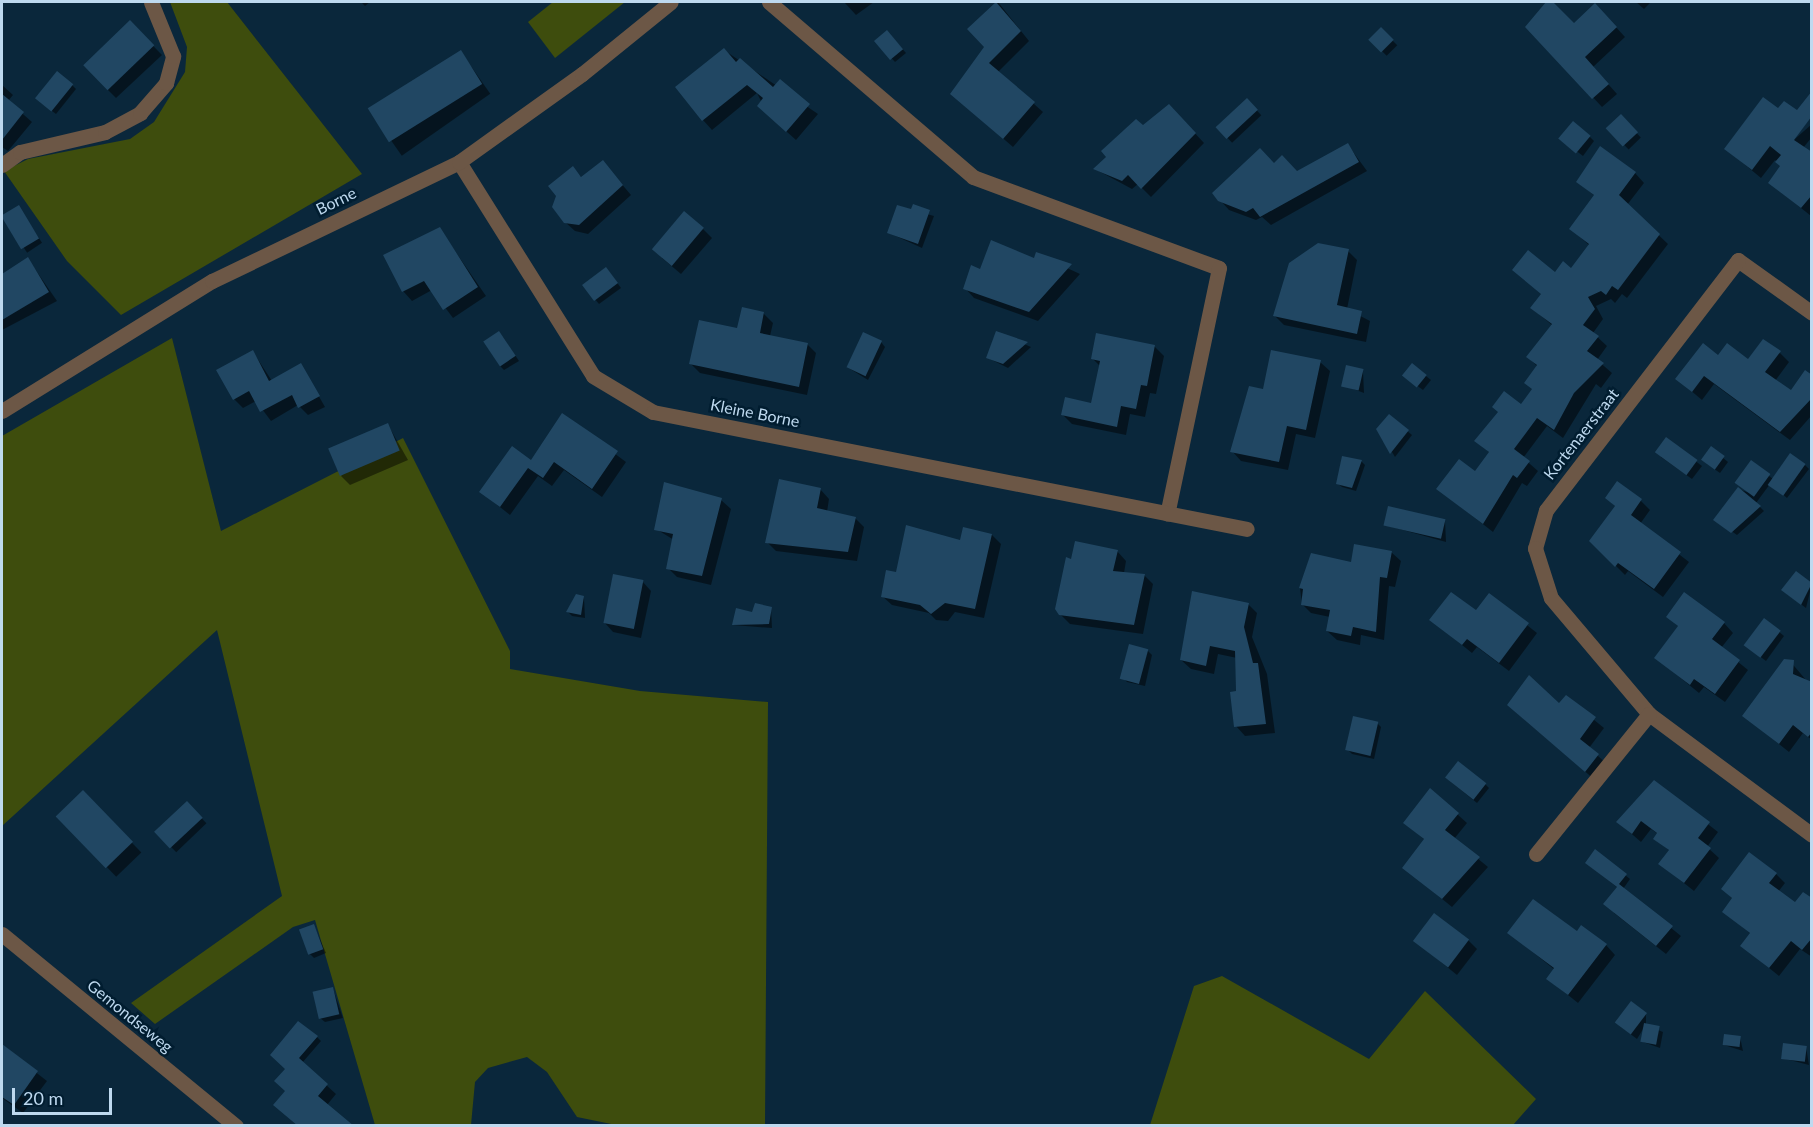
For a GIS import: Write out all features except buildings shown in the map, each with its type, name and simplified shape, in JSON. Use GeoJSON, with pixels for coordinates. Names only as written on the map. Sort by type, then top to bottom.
{"type":"FeatureCollection","features":[{"type":"Feature","properties":{"kind":"street"},"geometry":{"type":"LineString","coordinates":[[2,165],[20,152],[105,132],[140,113],[166,83],[172,56],[150,2]]}},
{"type":"Feature","properties":{"kind":"street","name":"Borne"},"geometry":{"type":"LineString","coordinates":[[2,411],[212,281],[459,162],[582,74],[671,2]]}},
{"type":"Feature","properties":{"kind":"street"},"geometry":{"type":"LineString","coordinates":[[769,2],[973,177],[1219,268],[1167,514]]}},
{"type":"Feature","properties":{"kind":"street","name":"Kleine Borne"},"geometry":{"type":"LineString","coordinates":[[459,162],[593,376],[653,412],[1246,529]]}},
{"type":"Feature","properties":{"kind":"street","name":"Kortenaerstraat"},"geometry":{"type":"LineString","coordinates":[[1812,313],[1738,260],[1546,510],[1535,548],[1551,598],[1649,714],[1812,835]]}},
{"type":"Feature","properties":{"kind":"street"},"geometry":{"type":"LineString","coordinates":[[1536,854],[1649,714]]}},
{"type":"Feature","properties":{"kind":"street","name":"Gemondseweg"},"geometry":{"type":"LineString","coordinates":[[2,936],[236,1125]]}},
{"type":"Feature","properties":{"kind":"green space"},"geometry":{"type":"Polygon","coordinates":[[[170,2],[227,2],[362,174],[121,315],[67,261],[4,171],[28,159],[130,139],[154,122],[185,72],[187,47],[170,2]]]}},
{"type":"Feature","properties":{"kind":"green space"},"geometry":{"type":"Polygon","coordinates":[[[553,2],[625,2],[555,58],[528,22],[553,2]]]}},
{"type":"Feature","properties":{"kind":"green space"},"geometry":{"type":"Polygon","coordinates":[[[172,338],[221,531],[403,438],[510,651],[510,669],[640,691],[768,702],[765,1125],[621,1126],[577,1117],[547,1072],[527,1057],[488,1068],[475,1082],[471,1125],[375,1125],[315,920],[293,927],[155,1024],[131,1003],[282,896],[217,630],[2,826],[2,436],[172,338]]]}},
{"type":"Feature","properties":{"kind":"green space"},"geometry":{"type":"Polygon","coordinates":[[[1222,976],[1369,1059],[1425,991],[1536,1099],[1513,1125],[1150,1125],[1194,986],[1222,976]]]}}]}
